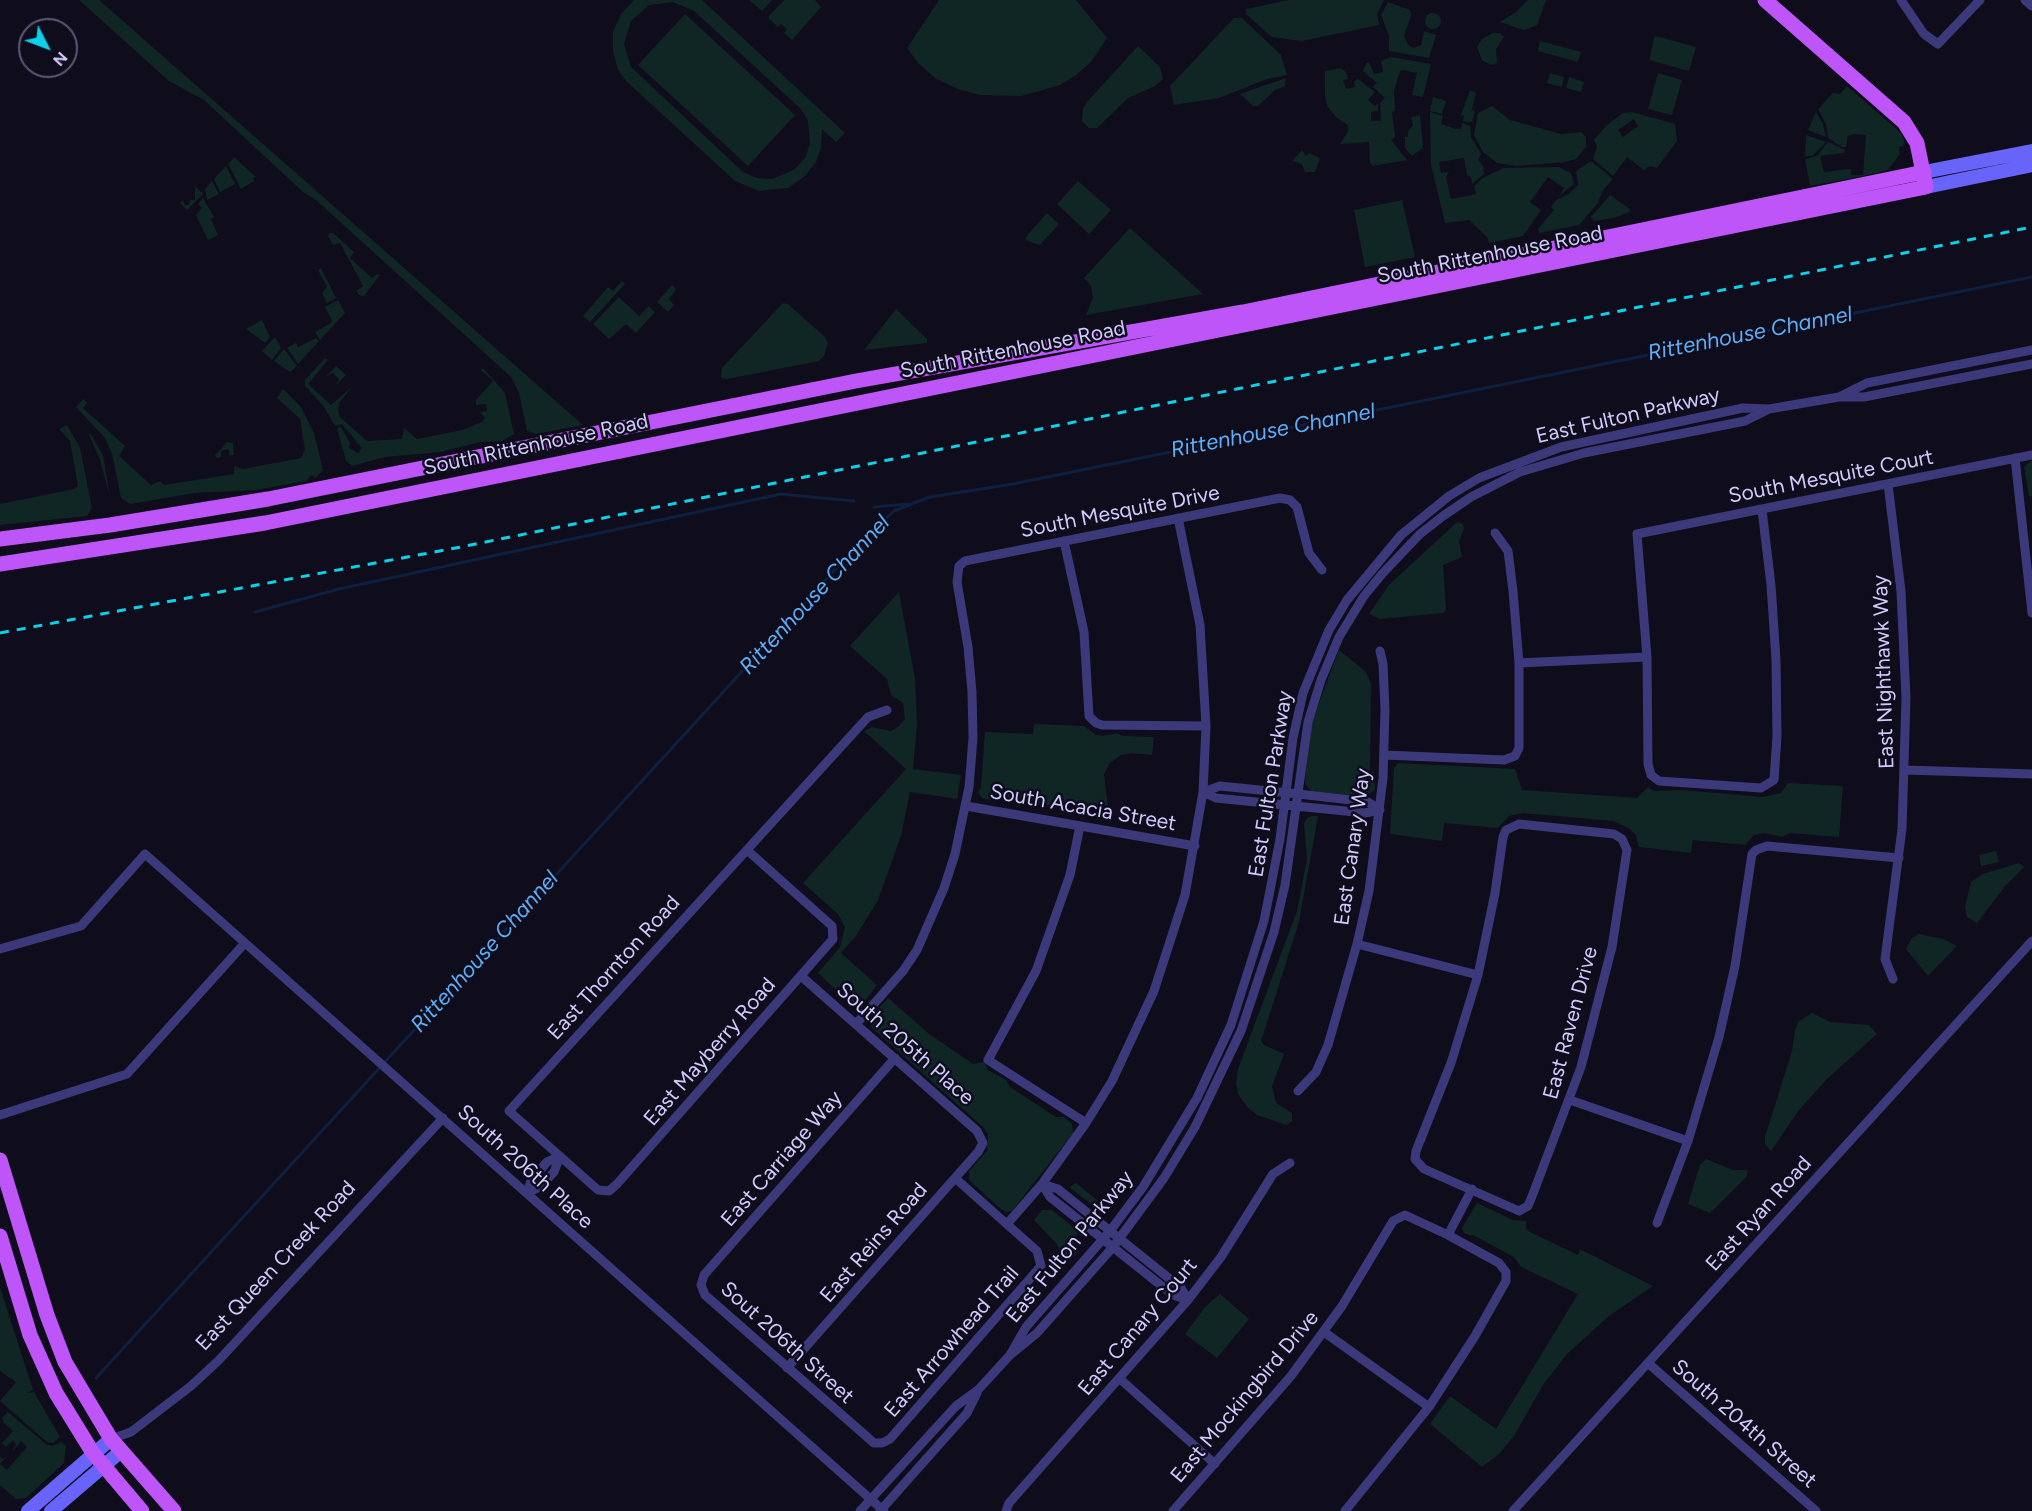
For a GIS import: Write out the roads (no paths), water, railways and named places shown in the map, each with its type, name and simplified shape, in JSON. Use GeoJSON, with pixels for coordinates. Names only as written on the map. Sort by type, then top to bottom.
{"type":"FeatureCollection","features":[{"type":"Feature","properties":{"kind":"main road"},"geometry":{"type":"LineString","coordinates":[[1765,0],[1904,122],[1917,143],[1925,180]]}},
{"type":"Feature","properties":{"kind":"main road","name":"South Rittenhouse Road"},"geometry":{"type":"LineString","coordinates":[[1925,180],[2032,151]]}},
{"type":"Feature","properties":{"kind":"main road","name":"South Rittenhouse Road"},"geometry":{"type":"LineString","coordinates":[[0,564],[265,523],[1925,180],[2032,165]]}},
{"type":"Feature","properties":{"kind":"main road","name":"South Rittenhouse Road"},"geometry":{"type":"LineString","coordinates":[[0,539],[110,525],[340,485],[852,382],[1455,276]]}},
{"type":"Feature","properties":{"kind":"main road"},"geometry":{"type":"LineString","coordinates":[[852,382],[856,402]]}},
{"type":"Feature","properties":{"kind":"main road"},"geometry":{"type":"LineString","coordinates":[[460,483],[472,472],[515,462],[522,449]]}},
{"type":"Feature","properties":{"kind":"main road"},"geometry":{"type":"LineString","coordinates":[[265,523],[280,510],[330,500],[340,485]]}},
{"type":"Feature","properties":{"kind":"main road"},"geometry":{"type":"LineString","coordinates":[[110,525],[112,547]]}},
{"type":"Feature","properties":{"kind":"main road"},"geometry":{"type":"LineString","coordinates":[[0,1160],[57,1341],[82,1393],[115,1446],[174,1511]]}},
{"type":"Feature","properties":{"kind":"main road"},"geometry":{"type":"LineString","coordinates":[[0,1236],[38,1355],[60,1401],[98,1460],[142,1511]]}},
{"type":"Feature","properties":{"kind":"main road","name":"East Queen Creek Road"},"geometry":{"type":"LineString","coordinates":[[28,1511],[115,1446]]}},
{"type":"Feature","properties":{"kind":"main road","name":"East Queen Creek Road"},"geometry":{"type":"LineString","coordinates":[[51,1511],[98,1460]]}},
{"type":"Feature","properties":{"kind":"street"},"geometry":{"type":"LineString","coordinates":[[1901,0],[1924,34],[1938,44],[1980,0]]}},
{"type":"Feature","properties":{"kind":"street"},"geometry":{"type":"LineString","coordinates":[[2025,0],[2032,6]]}},
{"type":"Feature","properties":{"kind":"street","name":"East Fulton Parkway"},"geometry":{"type":"LineString","coordinates":[[1839,397],[1867,383],[2032,350]]}},
{"type":"Feature","properties":{"kind":"street","name":"East Fulton Parkway"},"geometry":{"type":"LineString","coordinates":[[1010,1355],[1026,1327],[1110,1231],[1174,1139],[1197,1098],[1231,1025],[1264,921],[1285,804],[1296,717],[1313,664],[1329,630],[1361,580],[1401,535],[1424,515],[1479,478],[1561,447],[1743,408],[1769,409],[1839,397],[1864,397],[2032,364]]}},
{"type":"Feature","properties":{"kind":"street","name":"East Fulton Parkway"},"geometry":{"type":"LineString","coordinates":[[860,1511],[956,1406],[978,1390],[1010,1355],[1037,1333],[1120,1239],[1185,1144],[1241,1031],[1255,996],[1281,906],[1298,805],[1308,722],[1330,657],[1365,596],[1420,534],[1471,497],[1520,472],[1584,453],[1745,421],[1769,409]]}},
{"type":"Feature","properties":{"kind":"street","name":"South Mesquite Court"},"geometry":{"type":"LineString","coordinates":[[1647,657],[1637,534],[2032,455]]}},
{"type":"Feature","properties":{"kind":"street"},"geometry":{"type":"LineString","coordinates":[[2015,458],[2032,613]]}},
{"type":"Feature","properties":{"kind":"street","name":"East Nighthawk Way"},"geometry":{"type":"LineString","coordinates":[[1888,484],[1904,626],[1905,770],[1899,858],[1885,959],[1893,979]]}},
{"type":"Feature","properties":{"kind":"street","name":"South Mesquite Drive"},"geometry":{"type":"LineString","coordinates":[[966,806],[972,761],[972,692],[968,647],[957,582],[959,566],[965,561],[1280,498],[1290,500],[1297,507],[1309,553],[1322,570]]}},
{"type":"Feature","properties":{"kind":"street"},"geometry":{"type":"LineString","coordinates":[[1519,663],[1647,657],[1648,764],[1651,775],[1666,782],[1761,788],[1769,785],[1776,774],[1777,691],[1772,585],[1762,510]]}},
{"type":"Feature","properties":{"kind":"street"},"geometry":{"type":"LineString","coordinates":[[955,1178],[1007,1224],[1042,1184],[1086,1124],[1125,1054],[1154,991],[1179,915],[1195,846],[1203,792],[1206,726],[1200,625],[1178,518]]}},
{"type":"Feature","properties":{"kind":"street"},"geometry":{"type":"LineString","coordinates":[[1380,651],[1383,664],[1384,755],[1504,760],[1515,756],[1519,748],[1519,663],[1508,551],[1495,533]]}},
{"type":"Feature","properties":{"kind":"street"},"geometry":{"type":"LineString","coordinates":[[1064,541],[1084,632],[1089,716],[1096,723],[1206,726]]}},
{"type":"Feature","properties":{"kind":"street","name":"East Thornton Road"},"geometry":{"type":"LineString","coordinates":[[560,1156],[509,1111],[867,717],[886,710]]}},
{"type":"Feature","properties":{"kind":"street","name":"East Canary Way"},"geometry":{"type":"LineString","coordinates":[[1357,944],[1368,891],[1380,810],[1384,755]]}},
{"type":"Feature","properties":{"kind":"street"},"geometry":{"type":"LineString","coordinates":[[1905,770],[2032,774]]}},
{"type":"Feature","properties":{"kind":"street"},"geometry":{"type":"LineString","coordinates":[[1203,792],[1220,786],[1286,792],[1368,802],[1380,810]]}},
{"type":"Feature","properties":{"kind":"street"},"geometry":{"type":"LineString","coordinates":[[1203,792],[1216,798],[1365,813],[1380,810]]}},
{"type":"Feature","properties":{"kind":"street"},"geometry":{"type":"LineString","coordinates":[[856,1024],[903,970],[928,928],[955,854],[966,806]]}},
{"type":"Feature","properties":{"kind":"street","name":"South Acacia Street"},"geometry":{"type":"LineString","coordinates":[[966,806],[1195,846]]}},
{"type":"Feature","properties":{"kind":"street"},"geometry":{"type":"LineString","coordinates":[[1080,826],[1070,876],[1036,971],[988,1060],[1086,1124]]}},
{"type":"Feature","properties":{"kind":"street","name":"East Raven Drive"},"geometry":{"type":"LineString","coordinates":[[1472,1189],[1513,1210],[1523,1210],[1531,1199],[1570,1100],[1598,1008],[1612,947],[1627,850],[1622,839],[1614,834],[1512,826],[1503,837],[1495,893],[1478,975]]}},
{"type":"Feature","properties":{"kind":"street"},"geometry":{"type":"LineString","coordinates":[[1657,1223],[1688,1141],[1710,1072],[1728,1002],[1751,859],[1756,850],[1767,846],[1899,858]]}},
{"type":"Feature","properties":{"kind":"street","name":"East Mayberry Road"},"geometry":{"type":"LineString","coordinates":[[560,1156],[598,1190],[609,1191],[830,944],[834,934],[829,923],[747,850]]}},
{"type":"Feature","properties":{"kind":"street","name":"South 206th Place"},"geometry":{"type":"LineString","coordinates":[[0,949],[81,926],[145,854],[882,1510],[893,1511]]}},
{"type":"Feature","properties":{"kind":"street","name":"East Ryan Road"},"geometry":{"type":"LineString","coordinates":[[1513,1511],[2032,941]]}},
{"type":"Feature","properties":{"kind":"street"},"geometry":{"type":"LineString","coordinates":[[0,1115],[127,1074],[244,944]]}},
{"type":"Feature","properties":{"kind":"street"},"geometry":{"type":"LineString","coordinates":[[1298,1091],[1316,1072],[1328,1045],[1357,944],[1478,975],[1451,1063],[1416,1151],[1415,1159],[1424,1168],[1472,1189],[1448,1235],[1499,1263],[1506,1272],[1506,1281],[1491,1309],[1429,1407],[1345,1511]]}},
{"type":"Feature","properties":{"kind":"street","name":"South 205th Place"},"geometry":{"type":"LineString","coordinates":[[801,976],[980,1134],[982,1140]]}},
{"type":"Feature","properties":{"kind":"street","name":"East Carriage Way"},"geometry":{"type":"LineString","coordinates":[[701,1285],[704,1275],[895,1058]]}},
{"type":"Feature","properties":{"kind":"street"},"geometry":{"type":"LineString","coordinates":[[1570,1100],[1688,1141]]}},
{"type":"Feature","properties":{"kind":"street","name":"East Queen Creek Road"},"geometry":{"type":"LineString","coordinates":[[115,1446],[191,1386],[219,1360],[443,1118]]}},
{"type":"Feature","properties":{"kind":"street","name":"East Reins Road"},"geometry":{"type":"LineString","coordinates":[[788,1368],[978,1152],[982,1140]]}},
{"type":"Feature","properties":{"kind":"street"},"geometry":{"type":"LineString","coordinates":[[527,1193],[540,1187],[554,1172],[560,1156]]}},
{"type":"Feature","properties":{"kind":"street","name":"East Canary Court"},"geometry":{"type":"LineString","coordinates":[[1006,1511],[1009,1503],[1188,1300],[1221,1257],[1274,1174],[1290,1163]]}},
{"type":"Feature","properties":{"kind":"street"},"geometry":{"type":"LineString","coordinates":[[1042,1184],[1058,1189],[1180,1288],[1188,1300]]}},
{"type":"Feature","properties":{"kind":"street"},"geometry":{"type":"LineString","coordinates":[[1042,1184],[1050,1197],[1173,1295],[1188,1300]]}},
{"type":"Feature","properties":{"kind":"street","name":"East Mockingbird Drive"},"geometry":{"type":"LineString","coordinates":[[1173,1511],[1274,1397],[1324,1332],[1393,1221],[1401,1216],[1411,1217],[1448,1235]]}},
{"type":"Feature","properties":{"kind":"street","name":"East Arrowhead Trail"},"geometry":{"type":"LineString","coordinates":[[882,1443],[891,1439],[1039,1271],[1041,1258],[1037,1251],[1007,1224]]}},
{"type":"Feature","properties":{"kind":"street","name":"Sout 206th Street"},"geometry":{"type":"LineString","coordinates":[[701,1285],[705,1295],[870,1440],[882,1443]]}},
{"type":"Feature","properties":{"kind":"street"},"geometry":{"type":"LineString","coordinates":[[1324,1332],[1429,1407]]}},
{"type":"Feature","properties":{"kind":"street","name":"South 204th Street"},"geometry":{"type":"LineString","coordinates":[[1648,1363],[1816,1511]]}},
{"type":"Feature","properties":{"kind":"street"},"geometry":{"type":"LineString","coordinates":[[1119,1378],[1215,1464]]}},
{"type":"Feature","properties":{"kind":"street","name":"East Fulton Parkway"},"geometry":{"type":"LineString","coordinates":[[882,1510],[967,1413],[978,1390]]}},
{"type":"Feature","properties":{"kind":"street","name":"East Queen Creek Road"},"geometry":{"type":"LineString","coordinates":[[115,1446],[131,1432]]}},
{"type":"Feature","properties":{"kind":"waterway","name":"Rittenhouse Channel"},"geometry":{"type":"LineString","coordinates":[[96,1378],[864,538],[894,511],[930,497],[1013,484],[2032,277]]}},
{"type":"Feature","properties":{"kind":"waterway"},"geometry":{"type":"LineString","coordinates":[[255,612],[339,589],[781,494],[854,501]]}},
{"type":"Feature","properties":{"kind":"waterway"},"geometry":{"type":"LineString","coordinates":[[874,507],[908,504]]}},
{"type":"Feature","properties":{"kind":"railway"},"geometry":{"type":"LineString","coordinates":[[0,633],[461,547],[2032,227]]}}]}
